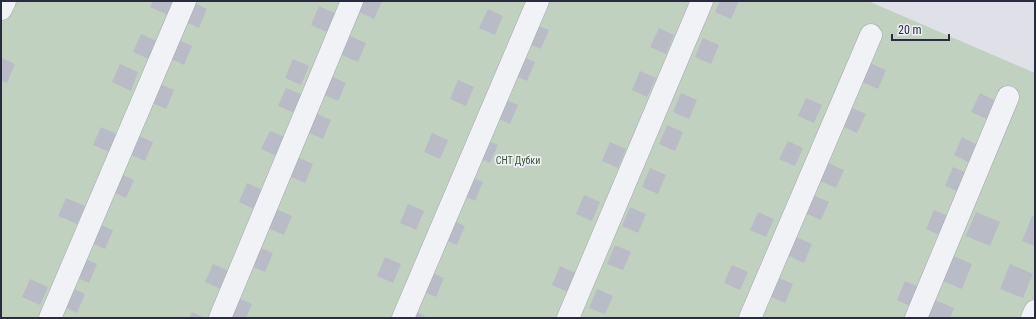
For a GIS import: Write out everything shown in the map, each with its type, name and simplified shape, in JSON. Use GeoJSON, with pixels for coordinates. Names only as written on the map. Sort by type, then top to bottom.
{"type":"FeatureCollection","features":[{"type":"Feature","properties":{"kind":"street"},"geometry":{"type":"LineString","coordinates":[[1,9],[5,1]]}},
{"type":"Feature","properties":{"kind":"street"},"geometry":{"type":"LineString","coordinates":[[50,318],[185,1]]}},
{"type":"Feature","properties":{"kind":"street"},"geometry":{"type":"LineString","coordinates":[[220,318],[352,1]]}},
{"type":"Feature","properties":{"kind":"street"},"geometry":{"type":"LineString","coordinates":[[403,318],[538,1]]}},
{"type":"Feature","properties":{"kind":"street"},"geometry":{"type":"LineString","coordinates":[[568,318],[702,1]]}},
{"type":"Feature","properties":{"kind":"street"},"geometry":{"type":"LineString","coordinates":[[750,318],[871,35]]}},
{"type":"Feature","properties":{"kind":"street"},"geometry":{"type":"LineString","coordinates":[[916,318],[1008,97]]}},
{"type":"Feature","properties":{"kind":"street"},"geometry":{"type":"LineString","coordinates":[[1032,318],[1035,311]]}},
{"type":"Feature","properties":{"kind":"green space","name":"СНТ Дубки"},"geometry":{"type":"Polygon","coordinates":[[[1,1],[868,1],[1035,73],[1035,318],[1,318],[1,1]]]}},
{"type":"Feature","properties":{"kind":"building"},"geometry":{"type":"Polygon","coordinates":[[[153,1],[175,1],[168,15],[150,7],[153,1]]]}},
{"type":"Feature","properties":{"kind":"building"},"geometry":{"type":"Polygon","coordinates":[[[364,1],[382,1],[374,19],[359,12],[364,1]]]}},
{"type":"Feature","properties":{"kind":"building"},"geometry":{"type":"Polygon","coordinates":[[[720,1],[739,1],[731,19],[715,12],[720,1]]]}},
{"type":"Feature","properties":{"kind":"building"},"geometry":{"type":"Polygon","coordinates":[[[192,2],[207,9],[199,28],[184,21],[192,2]]]}},
{"type":"Feature","properties":{"kind":"building"},"geometry":{"type":"Polygon","coordinates":[[[319,6],[335,13],[327,32],[311,25],[319,6]]]}},
{"type":"Feature","properties":{"kind":"building"},"geometry":{"type":"Polygon","coordinates":[[[488,9],[503,16],[495,35],[479,28],[488,9]]]}},
{"type":"Feature","properties":{"kind":"building"},"geometry":{"type":"Polygon","coordinates":[[[533,24],[549,30],[541,49],[525,42],[533,24]]]}},
{"type":"Feature","properties":{"kind":"building"},"geometry":{"type":"Polygon","coordinates":[[[659,28],[674,35],[666,54],[650,47],[659,28]]]}},
{"type":"Feature","properties":{"kind":"building"},"geometry":{"type":"Polygon","coordinates":[[[141,34],[159,42],[151,60],[133,52],[141,34]]]}},
{"type":"Feature","properties":{"kind":"building"},"geometry":{"type":"Polygon","coordinates":[[[350,36],[366,43],[358,62],[342,55],[350,36]]]}},
{"type":"Feature","properties":{"kind":"building"},"geometry":{"type":"Polygon","coordinates":[[[703,38],[719,45],[711,64],[695,57],[703,38]]]}},
{"type":"Feature","properties":{"kind":"building"},"geometry":{"type":"Polygon","coordinates":[[[177,39],[192,46],[184,65],[169,58],[177,39]]]}},
{"type":"Feature","properties":{"kind":"building"},"geometry":{"type":"Polygon","coordinates":[[[519,55],[535,62],[527,81],[511,74],[519,55]]]}},
{"type":"Feature","properties":{"kind":"building"},"geometry":{"type":"Polygon","coordinates":[[[1,58],[15,64],[7,83],[1,80],[1,58]]]}},
{"type":"Feature","properties":{"kind":"building"},"geometry":{"type":"Polygon","coordinates":[[[293,59],[309,66],[301,85],[285,78],[293,59]]]}},
{"type":"Feature","properties":{"kind":"building"},"geometry":{"type":"Polygon","coordinates":[[[870,63],[886,70],[878,89],[862,82],[870,63]]]}},
{"type":"Feature","properties":{"kind":"building"},"geometry":{"type":"Polygon","coordinates":[[[120,64],[138,72],[131,91],[112,82],[120,64]]]}},
{"type":"Feature","properties":{"kind":"building"},"geometry":{"type":"Polygon","coordinates":[[[640,71],[656,78],[647,97],[632,90],[640,71]]]}},
{"type":"Feature","properties":{"kind":"building"},"geometry":{"type":"Polygon","coordinates":[[[331,76],[346,83],[338,101],[322,94],[331,76]]]}},
{"type":"Feature","properties":{"kind":"building"},"geometry":{"type":"Polygon","coordinates":[[[458,80],[474,87],[466,106],[450,99],[458,80]]]}},
{"type":"Feature","properties":{"kind":"building"},"geometry":{"type":"Polygon","coordinates":[[[158,83],[174,90],[166,109],[150,102],[158,83]]]}},
{"type":"Feature","properties":{"kind":"building"},"geometry":{"type":"Polygon","coordinates":[[[286,88],[305,96],[297,114],[278,106],[286,88]]]}},
{"type":"Feature","properties":{"kind":"building"},"geometry":{"type":"Polygon","coordinates":[[[681,93],[697,100],[689,119],[673,112],[681,93]]]}},
{"type":"Feature","properties":{"kind":"building"},"geometry":{"type":"Polygon","coordinates":[[[980,93],[998,102],[989,120],[971,112],[980,93]]]}},
{"type":"Feature","properties":{"kind":"building"},"geometry":{"type":"Polygon","coordinates":[[[502,98],[518,105],[510,124],[494,117],[502,98]]]}},
{"type":"Feature","properties":{"kind":"building"},"geometry":{"type":"Polygon","coordinates":[[[806,98],[822,105],[814,123],[798,116],[806,98]]]}},
{"type":"Feature","properties":{"kind":"building"},"geometry":{"type":"Polygon","coordinates":[[[850,107],[866,114],[857,133],[842,126],[850,107]]]}},
{"type":"Feature","properties":{"kind":"building"},"geometry":{"type":"Polygon","coordinates":[[[315,113],[331,120],[323,139],[307,132],[315,113]]]}},
{"type":"Feature","properties":{"kind":"building"},"geometry":{"type":"Polygon","coordinates":[[[667,125],[683,132],[675,151],[659,144],[667,125]]]}},
{"type":"Feature","properties":{"kind":"building"},"geometry":{"type":"Polygon","coordinates":[[[101,127],[119,135],[111,153],[93,145],[101,127]]]}},
{"type":"Feature","properties":{"kind":"building"},"geometry":{"type":"Polygon","coordinates":[[[270,131],[285,137],[277,156],[261,149],[270,131]]]}},
{"type":"Feature","properties":{"kind":"building"},"geometry":{"type":"Polygon","coordinates":[[[432,133],[448,140],[440,159],[424,152],[432,133]]]}},
{"type":"Feature","properties":{"kind":"building"},"geometry":{"type":"Polygon","coordinates":[[[137,135],[153,142],[145,161],[129,154],[137,135]]]}},
{"type":"Feature","properties":{"kind":"building"},"geometry":{"type":"Polygon","coordinates":[[[962,137],[980,146],[972,164],[954,155],[962,137]]]}},
{"type":"Feature","properties":{"kind":"building"},"geometry":{"type":"Polygon","coordinates":[[[482,138],[498,145],[490,163],[474,156],[482,138]]]}},
{"type":"Feature","properties":{"kind":"building"},"geometry":{"type":"Polygon","coordinates":[[[788,141],[803,148],[795,166],[779,159],[788,141]]]}},
{"type":"Feature","properties":{"kind":"building"},"geometry":{"type":"Polygon","coordinates":[[[610,142],[626,149],[618,168],[602,161],[610,142]]]}},
{"type":"Feature","properties":{"kind":"building"},"geometry":{"type":"Polygon","coordinates":[[[297,157],[313,164],[305,183],[289,176],[297,157]]]}},
{"type":"Feature","properties":{"kind":"building"},"geometry":{"type":"Polygon","coordinates":[[[828,163],[844,170],[836,188],[820,181],[828,163]]]}},
{"type":"Feature","properties":{"kind":"building"},"geometry":{"type":"Polygon","coordinates":[[[953,167],[969,174],[961,193],[945,186],[953,167]]]}},
{"type":"Feature","properties":{"kind":"building"},"geometry":{"type":"Polygon","coordinates":[[[650,168],[666,175],[658,194],[642,187],[650,168]]]}},
{"type":"Feature","properties":{"kind":"building"},"geometry":{"type":"Polygon","coordinates":[[[119,173],[134,180],[126,198],[111,191],[119,173]]]}},
{"type":"Feature","properties":{"kind":"building"},"geometry":{"type":"Polygon","coordinates":[[[467,175],[483,182],[475,201],[459,194],[467,175]]]}},
{"type":"Feature","properties":{"kind":"building"},"geometry":{"type":"Polygon","coordinates":[[[247,183],[263,190],[254,209],[239,202],[247,183]]]}},
{"type":"Feature","properties":{"kind":"building"},"geometry":{"type":"Polygon","coordinates":[[[584,195],[600,202],[592,221],[576,214],[584,195]]]}},
{"type":"Feature","properties":{"kind":"building"},"geometry":{"type":"Polygon","coordinates":[[[813,195],[829,202],[821,220],[805,213],[813,195]]]}},
{"type":"Feature","properties":{"kind":"building"},"geometry":{"type":"Polygon","coordinates":[[[66,198],[85,206],[77,224],[58,216],[66,198]]]}},
{"type":"Feature","properties":{"kind":"building"},"geometry":{"type":"Polygon","coordinates":[[[408,204],[424,211],[416,230],[400,223],[408,204]]]}},
{"type":"Feature","properties":{"kind":"building"},"geometry":{"type":"Polygon","coordinates":[[[630,207],[646,214],[638,233],[622,226],[630,207]]]}},
{"type":"Feature","properties":{"kind":"building"},"geometry":{"type":"Polygon","coordinates":[[[276,209],[292,216],[284,235],[268,228],[276,209]]]}},
{"type":"Feature","properties":{"kind":"building"},"geometry":{"type":"Polygon","coordinates":[[[934,210],[950,217],[942,236],[926,229],[934,210]]]}},
{"type":"Feature","properties":{"kind":"building"},"geometry":{"type":"Polygon","coordinates":[[[758,212],[774,219],[766,237],[750,230],[758,212]]]}},
{"type":"Feature","properties":{"kind":"building"},"geometry":{"type":"Polygon","coordinates":[[[976,212],[1000,222],[990,246],[966,236],[976,212]]]}},
{"type":"Feature","properties":{"kind":"building"},"geometry":{"type":"Polygon","coordinates":[[[1032,216],[1035,217],[1035,246],[1022,241],[1032,216]]]}},
{"type":"Feature","properties":{"kind":"building"},"geometry":{"type":"Polygon","coordinates":[[[449,219],[465,226],[457,245],[441,238],[449,219]]]}},
{"type":"Feature","properties":{"kind":"building"},"geometry":{"type":"Polygon","coordinates":[[[97,223],[113,230],[105,249],[89,242],[97,223]]]}},
{"type":"Feature","properties":{"kind":"building"},"geometry":{"type":"Polygon","coordinates":[[[796,237],[812,244],[804,263],[789,256],[796,237]]]}},
{"type":"Feature","properties":{"kind":"building"},"geometry":{"type":"Polygon","coordinates":[[[615,245],[631,252],[623,270],[607,264],[615,245]]]}},
{"type":"Feature","properties":{"kind":"building"},"geometry":{"type":"Polygon","coordinates":[[[258,247],[273,253],[265,272],[249,265],[258,247]]]}},
{"type":"Feature","properties":{"kind":"building"},"geometry":{"type":"Polygon","coordinates":[[[949,254],[972,264],[962,289],[938,279],[949,254]]]}},
{"type":"Feature","properties":{"kind":"building"},"geometry":{"type":"Polygon","coordinates":[[[81,257],[97,264],[89,283],[73,276],[81,257]]]}},
{"type":"Feature","properties":{"kind":"building"},"geometry":{"type":"Polygon","coordinates":[[[385,257],[401,264],[393,283],[377,276],[385,257]]]}},
{"type":"Feature","properties":{"kind":"building"},"geometry":{"type":"Polygon","coordinates":[[[213,264],[231,272],[223,290],[205,282],[213,264]]]}},
{"type":"Feature","properties":{"kind":"building"},"geometry":{"type":"Polygon","coordinates":[[[1010,264],[1033,274],[1023,298],[1000,289],[1010,264]]]}},
{"type":"Feature","properties":{"kind":"building"},"geometry":{"type":"Polygon","coordinates":[[[732,265],[748,272],[740,290],[724,283],[732,265]]]}},
{"type":"Feature","properties":{"kind":"building"},"geometry":{"type":"Polygon","coordinates":[[[560,266],[576,273],[568,292],[552,285],[560,266]]]}},
{"type":"Feature","properties":{"kind":"building"},"geometry":{"type":"Polygon","coordinates":[[[428,271],[444,278],[436,297],[420,290],[428,271]]]}},
{"type":"Feature","properties":{"kind":"building"},"geometry":{"type":"Polygon","coordinates":[[[777,277],[793,284],[785,303],[769,296],[777,277]]]}},
{"type":"Feature","properties":{"kind":"building"},"geometry":{"type":"Polygon","coordinates":[[[30,279],[48,287],[40,305],[22,297],[30,279]]]}},
{"type":"Feature","properties":{"kind":"building"},"geometry":{"type":"Polygon","coordinates":[[[905,281],[921,288],[912,307],[897,300],[905,281]]]}},
{"type":"Feature","properties":{"kind":"building"},"geometry":{"type":"Polygon","coordinates":[[[70,287],[85,294],[77,313],[62,306],[70,287]]]}},
{"type":"Feature","properties":{"kind":"building"},"geometry":{"type":"Polygon","coordinates":[[[597,289],[613,296],[605,314],[589,308],[597,289]]]}},
{"type":"Feature","properties":{"kind":"building"},"geometry":{"type":"Polygon","coordinates":[[[236,297],[252,304],[246,318],[233,318],[228,316],[236,297]]]}},
{"type":"Feature","properties":{"kind":"building"},"geometry":{"type":"Polygon","coordinates":[[[930,298],[954,308],[950,318],[922,318],[930,298]]]}},
{"type":"Feature","properties":{"kind":"building"},"geometry":{"type":"Polygon","coordinates":[[[410,309],[425,316],[424,318],[405,318],[410,309]]]}},
{"type":"Feature","properties":{"kind":"building"},"geometry":{"type":"Polygon","coordinates":[[[192,312],[205,318],[189,318],[192,312]]]}}]}
